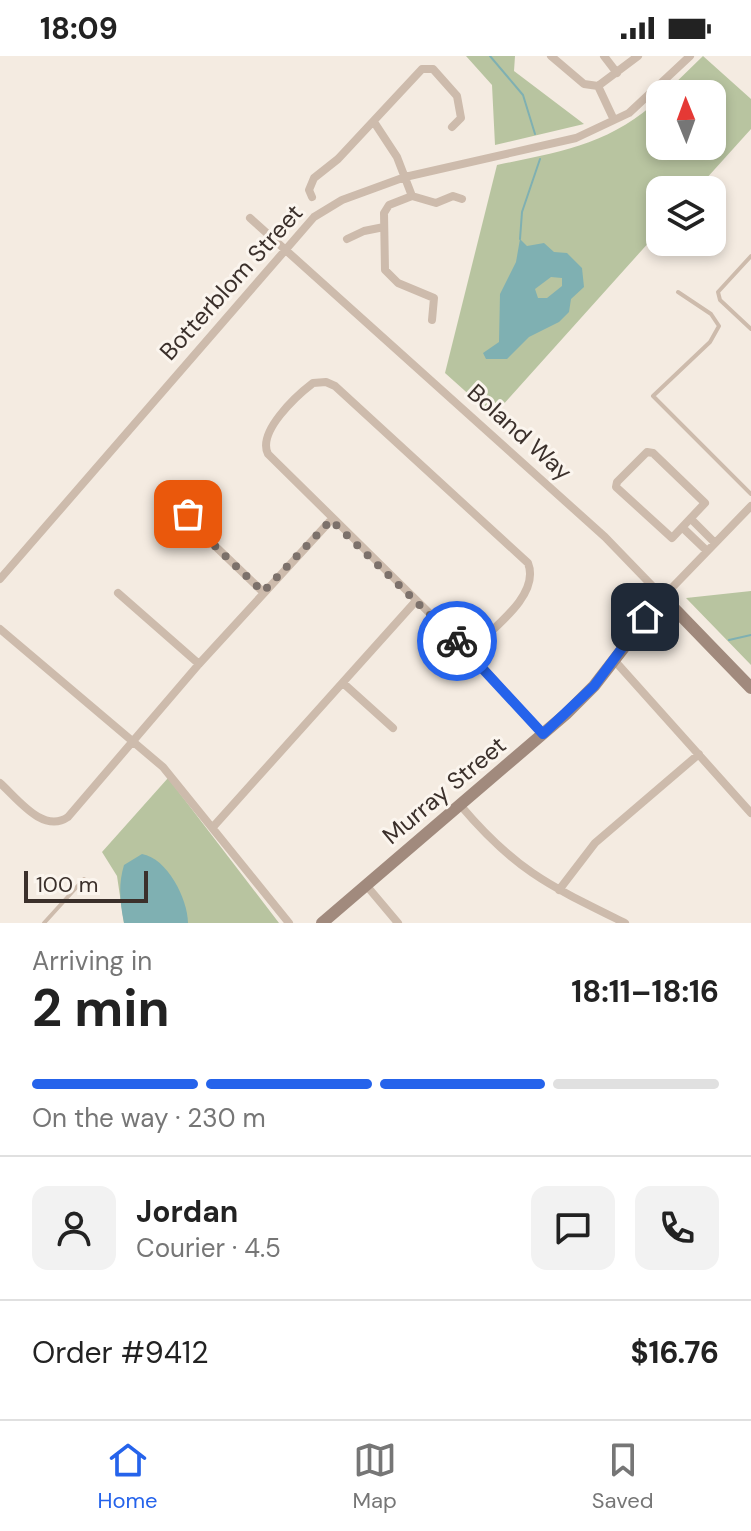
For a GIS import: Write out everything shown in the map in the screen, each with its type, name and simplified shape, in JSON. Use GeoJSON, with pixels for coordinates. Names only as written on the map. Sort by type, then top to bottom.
{"type":"FeatureCollection","features":[{"type":"Feature","properties":{"kind":"street"},"geometry":{"type":"LineString","coordinates":[[551,56],[575,79],[598,86],[614,120]]}},
{"type":"Feature","properties":{"kind":"street"},"geometry":{"type":"LineString","coordinates":[[604,56],[617,73]]}},
{"type":"Feature","properties":{"kind":"street"},"geometry":{"type":"LineString","coordinates":[[598,86],[638,56]]}},
{"type":"Feature","properties":{"kind":"street","name":"Botterblom Street"},"geometry":{"type":"LineString","coordinates":[[0,579],[283,249],[314,217],[328,208],[405,177],[576,138],[637,107],[690,56]]}},
{"type":"Feature","properties":{"kind":"street"},"geometry":{"type":"LineString","coordinates":[[312,197],[309,190],[314,178],[374,122],[418,72],[428,67],[459,101],[461,118],[452,127]]}},
{"type":"Feature","properties":{"kind":"street"},"geometry":{"type":"LineString","coordinates":[[374,122],[387,139],[412,196]]}},
{"type":"Feature","properties":{"kind":"street"},"geometry":{"type":"LineString","coordinates":[[432,320],[435,303],[431,295],[398,283],[385,270],[384,213],[389,205],[412,196],[436,203],[453,196],[462,199]]}},
{"type":"Feature","properties":{"kind":"street","name":"Boland Way"},"geometry":{"type":"LineString","coordinates":[[250,218],[605,537],[751,688]]}},
{"type":"Feature","properties":{"kind":"street"},"geometry":{"type":"LineString","coordinates":[[347,239],[384,227]]}},
{"type":"Feature","properties":{"kind":"street"},"geometry":{"type":"LineString","coordinates":[[469,652],[528,591],[532,574],[528,563],[335,386],[319,381],[308,387],[270,431],[265,446],[274,461],[469,652],[543,734]]}},
{"type":"Feature","properties":{"kind":"street"},"geometry":{"type":"LineString","coordinates":[[647,452],[653,453],[704,500],[705,506],[684,529],[668,537],[616,487],[617,482],[647,452]]}},
{"type":"Feature","properties":{"kind":"street","name":"Murray Street"},"geometry":{"type":"LineString","coordinates":[[322,923],[461,806],[586,694],[663,597],[751,506]]}},
{"type":"Feature","properties":{"kind":"street"},"geometry":{"type":"LineString","coordinates":[[191,507],[190,522],[263,592]]}},
{"type":"Feature","properties":{"kind":"street"},"geometry":{"type":"LineString","coordinates":[[0,783],[40,819],[61,822],[263,592],[331,520]]}},
{"type":"Feature","properties":{"kind":"street"},"geometry":{"type":"LineString","coordinates":[[692,520],[715,543]]}},
{"type":"Feature","properties":{"kind":"street"},"geometry":{"type":"LineString","coordinates":[[684,529],[707,551]]}},
{"type":"Feature","properties":{"kind":"street"},"geometry":{"type":"LineString","coordinates":[[118,593],[199,664]]}},
{"type":"Feature","properties":{"kind":"street"},"geometry":{"type":"LineString","coordinates":[[213,827],[415,602]]}},
{"type":"Feature","properties":{"kind":"street"},"geometry":{"type":"LineString","coordinates":[[0,629],[163,767],[289,923]]}},
{"type":"Feature","properties":{"kind":"street"},"geometry":{"type":"LineString","coordinates":[[614,660],[751,813]]}},
{"type":"Feature","properties":{"kind":"street"},"geometry":{"type":"LineString","coordinates":[[343,683],[393,728]]}},
{"type":"Feature","properties":{"kind":"street"},"geometry":{"type":"LineString","coordinates":[[559,890],[595,843],[699,754]]}},
{"type":"Feature","properties":{"kind":"street"},"geometry":{"type":"LineString","coordinates":[[461,806],[503,853],[530,875],[625,923]]}},
{"type":"Feature","properties":{"kind":"street"},"geometry":{"type":"LineString","coordinates":[[366,885],[398,923]]}},
{"type":"Feature","properties":{"kind":"lane"},"geometry":{"type":"LineString","coordinates":[[751,256],[718,292],[720,300],[751,329]]}},
{"type":"Feature","properties":{"kind":"lane"},"geometry":{"type":"LineString","coordinates":[[678,292],[711,314],[719,326],[710,342],[653,396],[751,494]]}},
{"type":"Feature","properties":{"kind":"lane"},"geometry":{"type":"LineString","coordinates":[[44,923],[84,879]]}},
{"type":"Feature","properties":{"kind":"green space"},"geometry":{"type":"Polygon","coordinates":[[[466,56],[515,56],[514,71],[584,124],[495,145],[492,85],[466,56]]]}},
{"type":"Feature","properties":{"kind":"green space"},"geometry":{"type":"Polygon","coordinates":[[[703,56],[751,99],[751,129],[726,157],[726,80],[678,80],[703,56]]]}},
{"type":"Feature","properties":{"kind":"green space"},"geometry":{"type":"Polygon","coordinates":[[[646,110],[646,160],[723,160],[709,176],[646,176],[646,246],[493,416],[445,373],[497,165],[584,144],[646,110]]]}},
{"type":"Feature","properties":{"kind":"green space"},"geometry":{"type":"Polygon","coordinates":[[[751,591],[751,665],[686,598],[751,591]]]}},
{"type":"Feature","properties":{"kind":"green space"},"geometry":{"type":"Polygon","coordinates":[[[168,778],[279,923],[124,923],[117,876],[102,852],[168,778]]]}},
{"type":"Feature","properties":{"kind":"water"},"geometry":{"type":"Polygon","coordinates":[[[520,239],[527,246],[544,243],[554,252],[567,253],[582,268],[584,287],[571,299],[569,312],[559,322],[529,337],[507,359],[486,359],[483,353],[499,342],[500,294],[516,262],[520,239]],[[551,277],[535,289],[538,298],[547,298],[562,286],[562,278],[551,277]]]}},
{"type":"Feature","properties":{"kind":"water"},"geometry":{"type":"Polygon","coordinates":[[[142,854],[151,857],[168,871],[180,892],[188,923],[124,923],[120,894],[124,865],[142,854]]]}},
{"type":"Feature","properties":{"kind":"waterway"},"geometry":{"type":"LineString","coordinates":[[490,56],[523,95],[535,134]]}},
{"type":"Feature","properties":{"kind":"waterway"},"geometry":{"type":"LineString","coordinates":[[520,239],[522,212],[540,159]]}},
{"type":"Feature","properties":{"kind":"waterway"},"geometry":{"type":"LineString","coordinates":[[729,640],[751,635]]}},
{"type":"Feature","properties":{"kind":"way so far"},"geometry":{"type":"LineString","coordinates":[[188,514],[190,522],[263,592],[331,520],[457,641]]}},
{"type":"Feature","properties":{"kind":"route"},"geometry":{"type":"LineString","coordinates":[[457,641],[543,734],[594,686],[645,617]]}}]}
